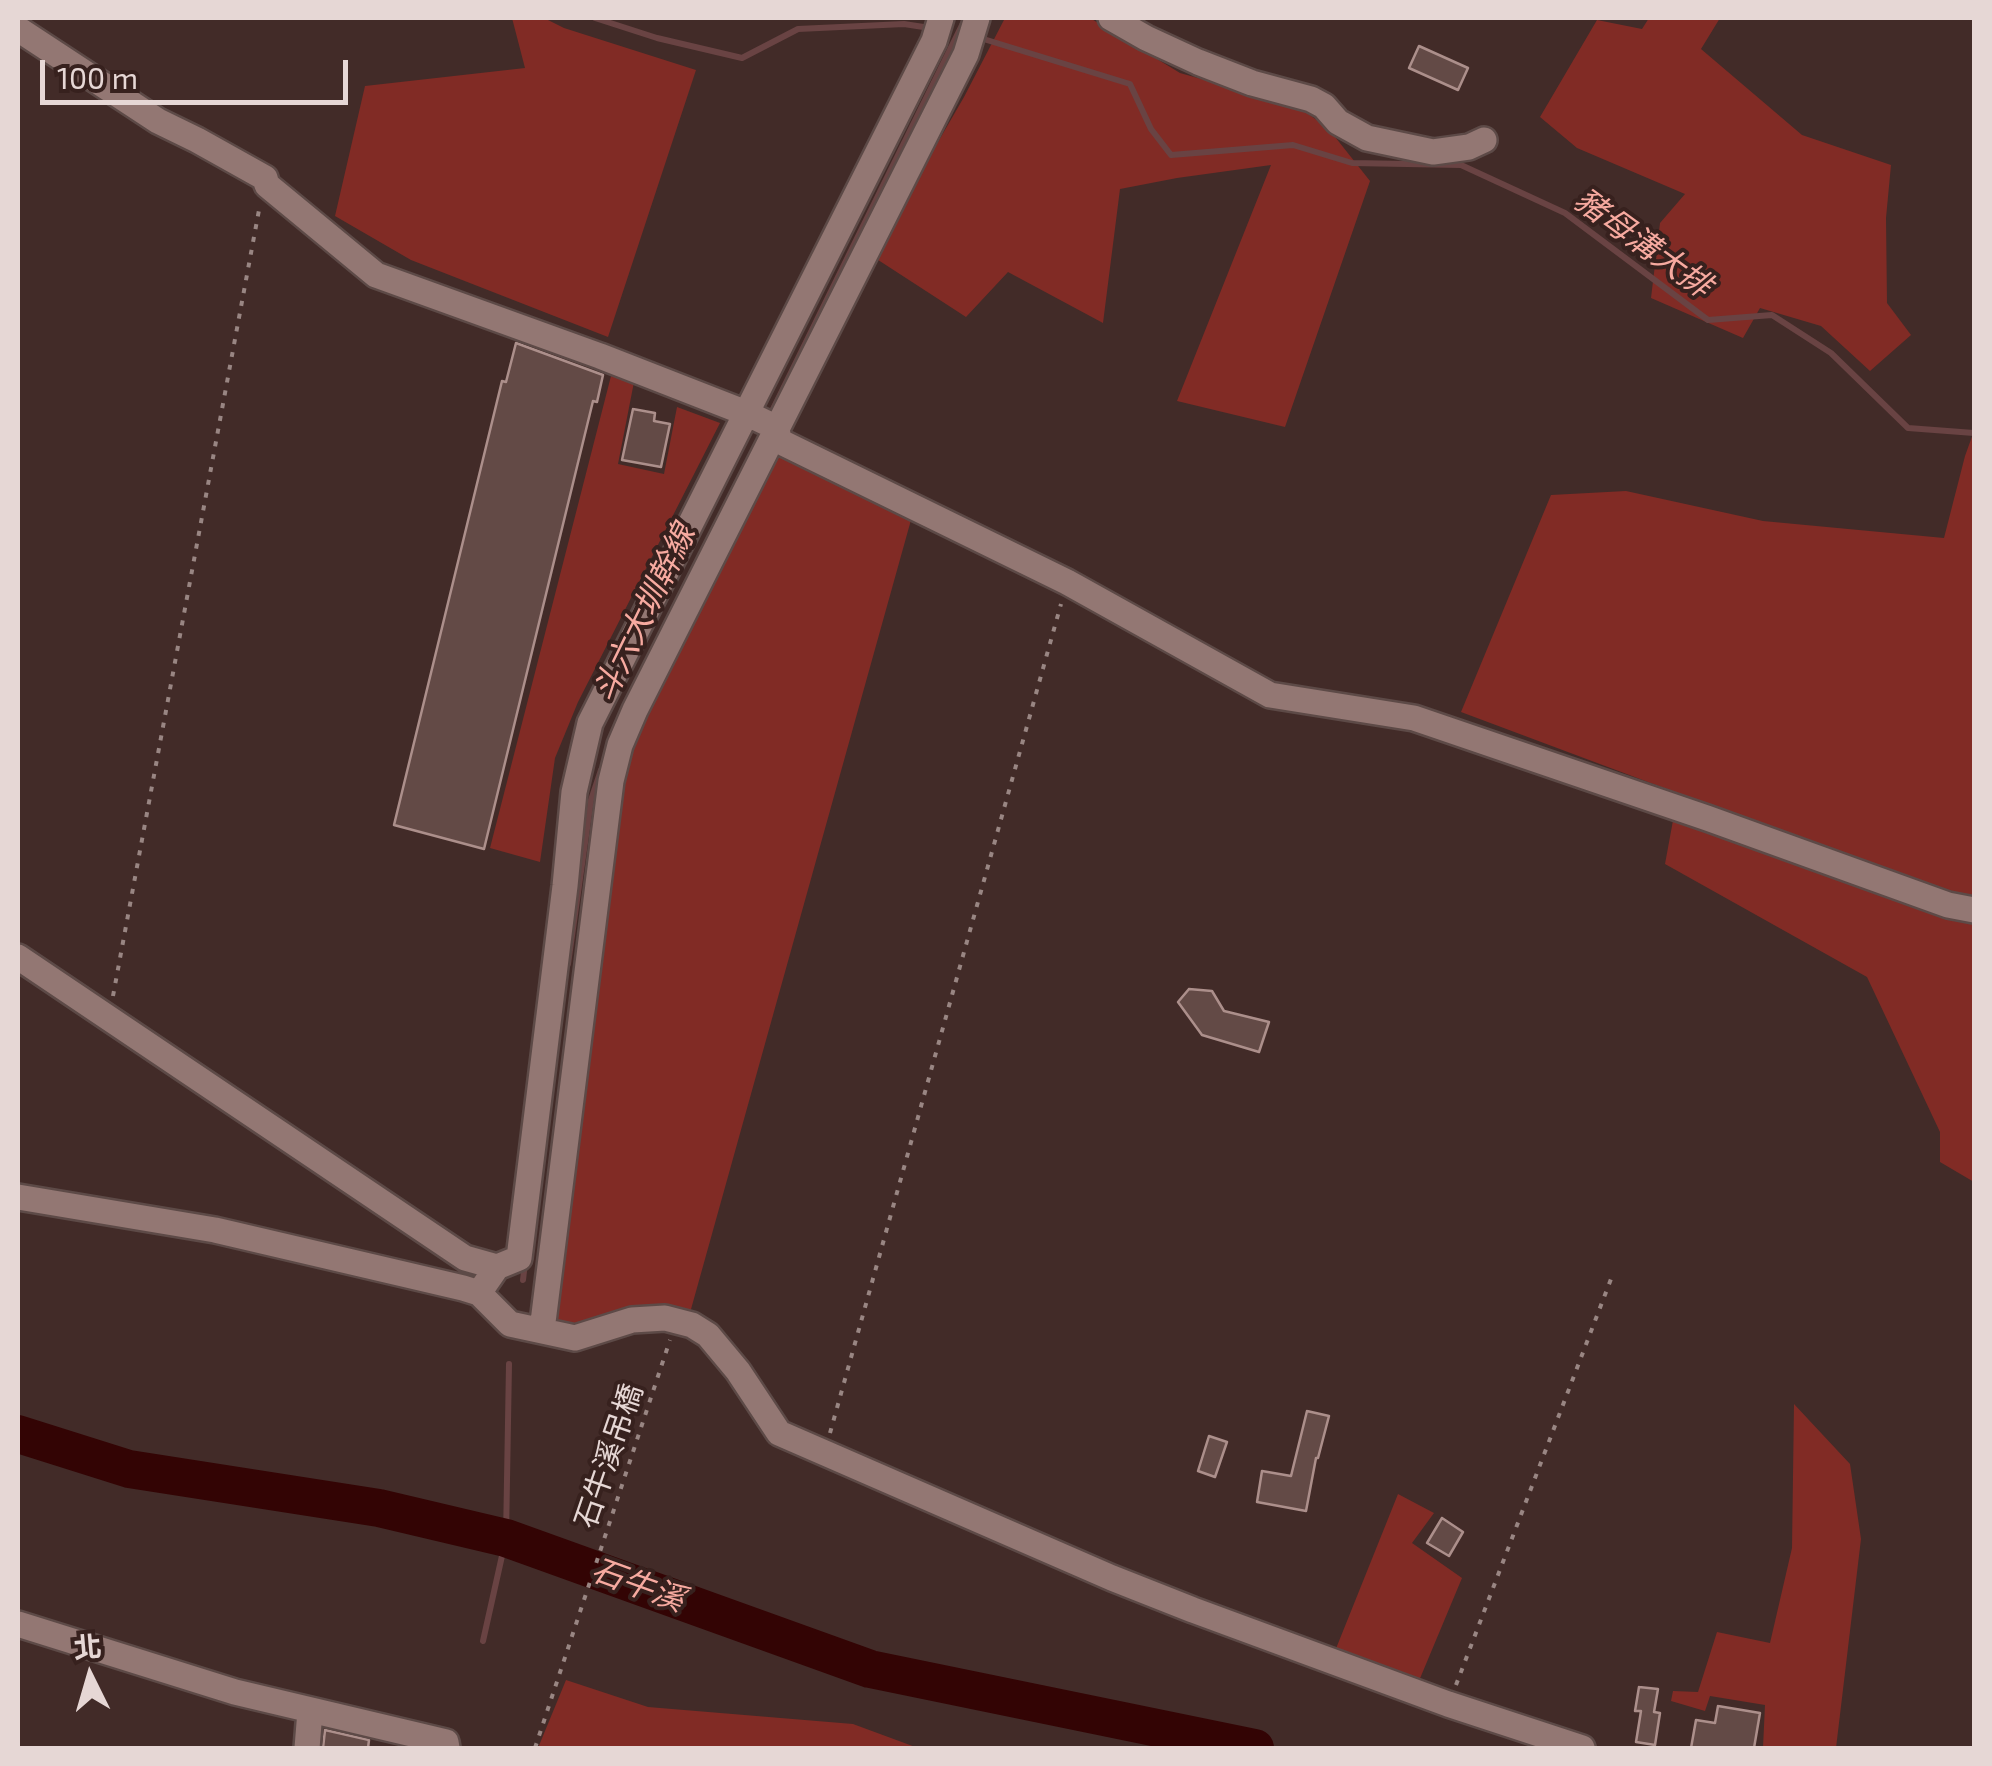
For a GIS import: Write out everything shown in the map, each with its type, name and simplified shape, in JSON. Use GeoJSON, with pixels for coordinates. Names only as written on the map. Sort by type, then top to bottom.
{"type":"FeatureCollection","features":[{"type":"Feature","properties":{"kind":"street"},"geometry":{"type":"LineString","coordinates":[[1111,18],[1198,62],[1312,100],[1324,106],[1338,122],[1367,138],[1433,152],[1469,147],[1484,140]]}},
{"type":"Feature","properties":{"kind":"street"},"geometry":{"type":"LineString","coordinates":[[542,1330],[606,814],[620,746],[966,54],[976,21]]}},
{"type":"Feature","properties":{"kind":"street"},"geometry":{"type":"LineString","coordinates":[[18,29],[158,121],[265,178],[267,185],[376,275],[600,356],[777,428]]}},
{"type":"Feature","properties":{"kind":"street"},"geometry":{"type":"LineString","coordinates":[[483,1298],[497,1268],[519,1258],[566,886],[574,792],[590,723],[937,29]]}},
{"type":"Feature","properties":{"kind":"street"},"geometry":{"type":"LineString","coordinates":[[777,428],[779,441],[1067,582],[1270,695],[1414,718],[1948,905],[1974,910]]}},
{"type":"Feature","properties":{"kind":"street"},"geometry":{"type":"LineString","coordinates":[[18,957],[465,1258],[497,1268]]}},
{"type":"Feature","properties":{"kind":"street"},"geometry":{"type":"LineString","coordinates":[[18,1198],[216,1230],[483,1298],[510,1324],[575,1338],[632,1320],[665,1318],[692,1325],[708,1336],[738,1371],[780,1433],[1112,1578],[1448,1704],[1582,1748]]}},
{"type":"Feature","properties":{"kind":"street"},"geometry":{"type":"LineString","coordinates":[[18,1624],[205,1683],[446,1742],[446,1748]]}},
{"type":"Feature","properties":{"kind":"street"},"geometry":{"type":"LineString","coordinates":[[307,1748],[310,1711]]}},
{"type":"Feature","properties":{"kind":"path"},"geometry":{"type":"LineString","coordinates":[[106,1015],[120,966],[265,178]]}},
{"type":"Feature","properties":{"kind":"path"},"geometry":{"type":"LineString","coordinates":[[824,1452],[1067,582]]}},
{"type":"Feature","properties":{"kind":"path"},"geometry":{"type":"LineString","coordinates":[[1448,1704],[1611,1278]]}},
{"type":"Feature","properties":{"kind":"path","name":"石牛溪吊橋"},"geometry":{"type":"LineString","coordinates":[[535,1748],[669,1348]]}},
{"type":"Feature","properties":{"kind":"shaded area"},"geometry":{"type":"Polygon","coordinates":[[[512,18],[544,18],[696,70],[608,337],[411,260],[335,216],[365,86],[525,68],[512,18]]]}},
{"type":"Feature","properties":{"kind":"shaded area"},"geometry":{"type":"Polygon","coordinates":[[[1005,18],[1090,18],[1180,73],[1297,106],[1328,128],[1370,181],[1285,427],[1177,401],[1271,165],[1120,189],[1103,323],[1008,272],[966,317],[872,256],[1005,18]]]}},
{"type":"Feature","properties":{"kind":"shaded area"},"geometry":{"type":"Polygon","coordinates":[[[1649,18],[1720,18],[1701,49],[1802,135],[1891,165],[1886,218],[1887,303],[1911,335],[1870,371],[1821,326],[1760,308],[1743,338],[1651,298],[1660,223],[1685,194],[1577,148],[1540,117],[1597,20],[1642,29],[1649,18]]]}},
{"type":"Feature","properties":{"kind":"shaded area"},"geometry":{"type":"Polygon","coordinates":[[[611,376],[634,382],[618,464],[664,474],[677,407],[720,423],[578,702],[555,758],[540,862],[490,848],[611,376]]]}},
{"type":"Feature","properties":{"kind":"shaded area"},"geometry":{"type":"Polygon","coordinates":[[[1974,431],[1974,899],[1947,894],[1461,712],[1551,495],[1626,491],[1763,521],[1944,538],[1974,431]]]}},
{"type":"Feature","properties":{"kind":"shaded area"},"geometry":{"type":"Polygon","coordinates":[[[772,449],[911,520],[688,1320],[543,1330],[616,794],[635,732],[772,449]]]}},
{"type":"Feature","properties":{"kind":"shaded area"},"geometry":{"type":"Polygon","coordinates":[[[1674,815],[1948,917],[1974,922],[1974,1182],[1940,1162],[1940,1132],[1867,977],[1665,864],[1674,815]]]}},
{"type":"Feature","properties":{"kind":"shaded area"},"geometry":{"type":"Polygon","coordinates":[[[1794,1404],[1850,1464],[1861,1539],[1836,1748],[1763,1748],[1765,1705],[1710,1696],[1705,1711],[1671,1701],[1673,1691],[1698,1692],[1717,1632],[1770,1643],[1792,1548],[1794,1404]]]}},
{"type":"Feature","properties":{"kind":"shaded area"},"geometry":{"type":"Polygon","coordinates":[[[1398,1494],[1434,1513],[1412,1543],[1462,1578],[1416,1688],[1333,1656],[1398,1494]]]}},
{"type":"Feature","properties":{"kind":"shaded area"},"geometry":{"type":"Polygon","coordinates":[[[566,1680],[648,1707],[853,1724],[918,1748],[538,1748],[566,1680]]]}},
{"type":"Feature","properties":{"kind":"building"},"geometry":{"type":"Polygon","coordinates":[[[1419,46],[1468,68],[1458,90],[1409,68],[1419,46]]]}},
{"type":"Feature","properties":{"kind":"building"},"geometry":{"type":"Polygon","coordinates":[[[516,343],[603,375],[597,402],[593,401],[484,849],[394,825],[502,381],[506,382],[516,343]]]}},
{"type":"Feature","properties":{"kind":"building"},"geometry":{"type":"Polygon","coordinates":[[[633,409],[655,413],[654,421],[670,424],[661,467],[622,460],[633,409]]]}},
{"type":"Feature","properties":{"kind":"building"},"geometry":{"type":"Polygon","coordinates":[[[1189,989],[1212,991],[1224,1011],[1269,1022],[1259,1052],[1202,1035],[1178,1002],[1189,989]]]}},
{"type":"Feature","properties":{"kind":"building"},"geometry":{"type":"Polygon","coordinates":[[[1307,1411],[1329,1416],[1306,1511],[1257,1502],[1262,1471],[1291,1476],[1307,1411]]]}},
{"type":"Feature","properties":{"kind":"building"},"geometry":{"type":"Polygon","coordinates":[[[1209,1436],[1227,1442],[1215,1477],[1198,1471],[1209,1436]]]}},
{"type":"Feature","properties":{"kind":"building"},"geometry":{"type":"Polygon","coordinates":[[[1442,1518],[1463,1532],[1449,1556],[1427,1543],[1442,1518]]]}},
{"type":"Feature","properties":{"kind":"building"},"geometry":{"type":"Polygon","coordinates":[[[1639,1687],[1658,1689],[1654,1712],[1660,1713],[1655,1745],[1636,1742],[1641,1711],[1635,1711],[1639,1687]]]}},
{"type":"Feature","properties":{"kind":"building"},"geometry":{"type":"Polygon","coordinates":[[[1718,1706],[1760,1713],[1754,1748],[1691,1748],[1696,1720],[1715,1723],[1718,1706]]]}},
{"type":"Feature","properties":{"kind":"building"},"geometry":{"type":"Polygon","coordinates":[[[325,1730],[369,1740],[368,1748],[323,1748],[325,1730]]]}},
{"type":"Feature","properties":{"kind":"waterway","name":"豬母溝大排"},"geometry":{"type":"LineString","coordinates":[[595,18],[657,38],[742,58],[798,29],[904,24],[930,28]]}},
{"type":"Feature","properties":{"kind":"waterway","name":"斗六大圳幹線"},"geometry":{"type":"LineString","coordinates":[[772,411],[965,19]]}},
{"type":"Feature","properties":{"kind":"waterway","name":"豬母溝大排"},"geometry":{"type":"LineString","coordinates":[[977,37],[1130,84],[1151,129],[1171,155],[1293,145],[1352,163],[1461,165],[1565,213],[1708,320],[1772,315],[1831,353],[1908,428],[1974,433]]}},
{"type":"Feature","properties":{"kind":"waterway","name":"斗六大圳幹線"},"geometry":{"type":"LineString","coordinates":[[568,964],[591,800],[601,770]]}},
{"type":"Feature","properties":{"kind":"waterway","name":"斗六大圳幹線"},"geometry":{"type":"LineString","coordinates":[[523,1280],[525,1263]]}},
{"type":"Feature","properties":{"kind":"waterway","name":"斗六大圳幹線"},"geometry":{"type":"LineString","coordinates":[[483,1641],[506,1538],[509,1364]]}},
{"type":"Feature","properties":{"kind":"waterway","name":"石牛溪"},"geometry":{"type":"LineString","coordinates":[[18,1434],[129,1469],[379,1508],[506,1538],[870,1669],[1255,1748]]}}]}
